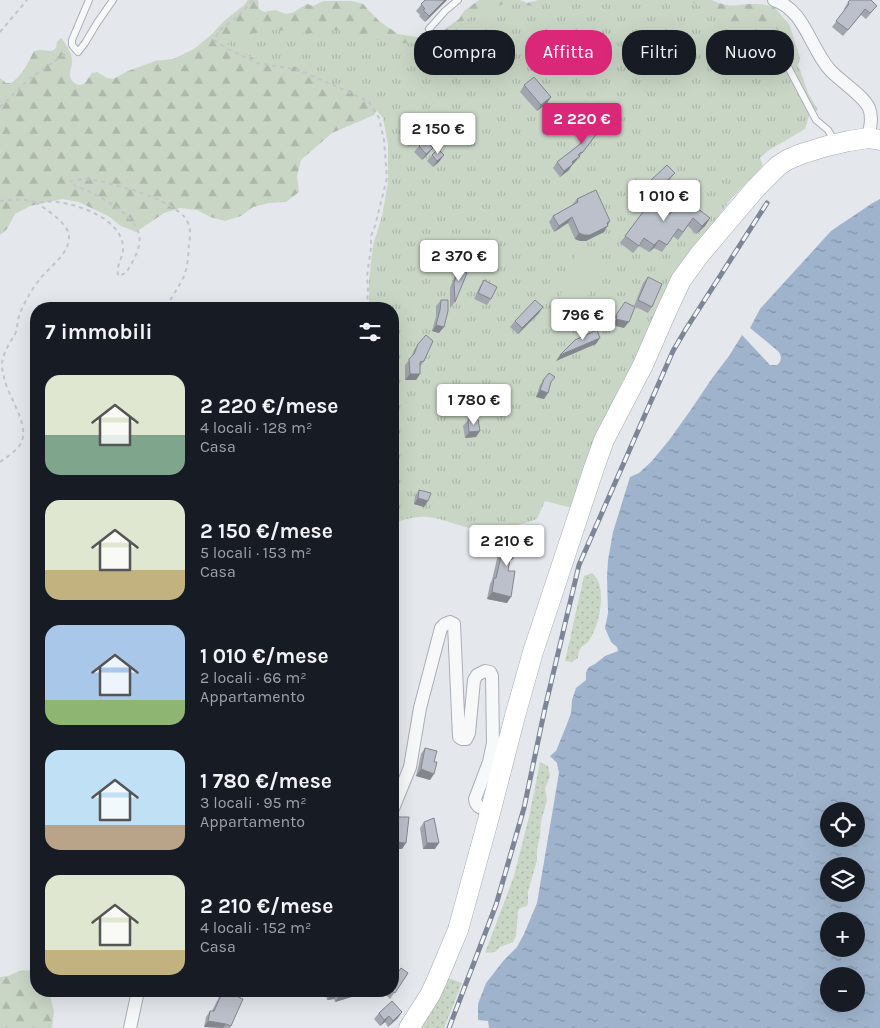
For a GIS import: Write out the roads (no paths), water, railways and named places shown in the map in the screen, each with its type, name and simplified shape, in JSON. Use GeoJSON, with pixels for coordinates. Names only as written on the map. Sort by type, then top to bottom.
{"type":"FeatureCollection","features":[{"type":"Feature","properties":{"kind":"main road"},"geometry":{"type":"LineString","coordinates":[[409,1028],[438,980],[458,930],[533,652],[604,440],[643,365],[681,280],[725,224],[778,166],[799,155],[860,140]]}},
{"type":"Feature","properties":{"kind":"street"},"geometry":{"type":"LineString","coordinates":[[774,0],[785,5],[795,13],[830,70],[868,106],[871,117],[860,140]]}},
{"type":"Feature","properties":{"kind":"street"},"geometry":{"type":"LineString","coordinates":[[399,794],[410,767],[420,708],[441,628],[450,622],[454,624],[458,737],[460,739],[466,739],[469,733],[474,680],[484,671],[490,672],[492,676],[493,743],[489,762],[474,799],[480,807],[491,810]]}},
{"type":"Feature","properties":{"kind":"street"},"geometry":{"type":"LineString","coordinates":[[130,1028],[137,997]]}},
{"type":"Feature","properties":{"kind":"lane"},"geometry":{"type":"LineString","coordinates":[[89,0],[71,43],[78,52],[113,0]]}},
{"type":"Feature","properties":{"kind":"lane"},"geometry":{"type":"LineString","coordinates":[[429,29],[458,0]]}},
{"type":"Feature","properties":{"kind":"lane"},"geometry":{"type":"LineString","coordinates":[[792,75],[820,125],[825,126],[828,130],[860,140]]}},
{"type":"Feature","properties":{"kind":"water"},"geometry":{"type":"Polygon","coordinates":[[[880,199],[880,1028],[489,1028],[488,1021],[478,1020],[478,1004],[486,983],[517,947],[537,903],[559,773],[557,763],[550,756],[556,751],[571,713],[572,700],[576,688],[586,680],[586,672],[589,667],[605,656],[618,651],[617,647],[611,642],[605,628],[608,613],[608,560],[613,532],[630,477],[639,473],[652,461],[670,439],[742,335],[770,365],[777,365],[780,362],[781,358],[778,351],[750,328],[760,309],[831,231],[880,199]]]}},
{"type":"Feature","properties":{"kind":"railway"},"geometry":{"type":"LineString","coordinates":[[449,1028],[496,905],[524,808],[545,708],[579,565],[673,351],[767,203]]}}]}
